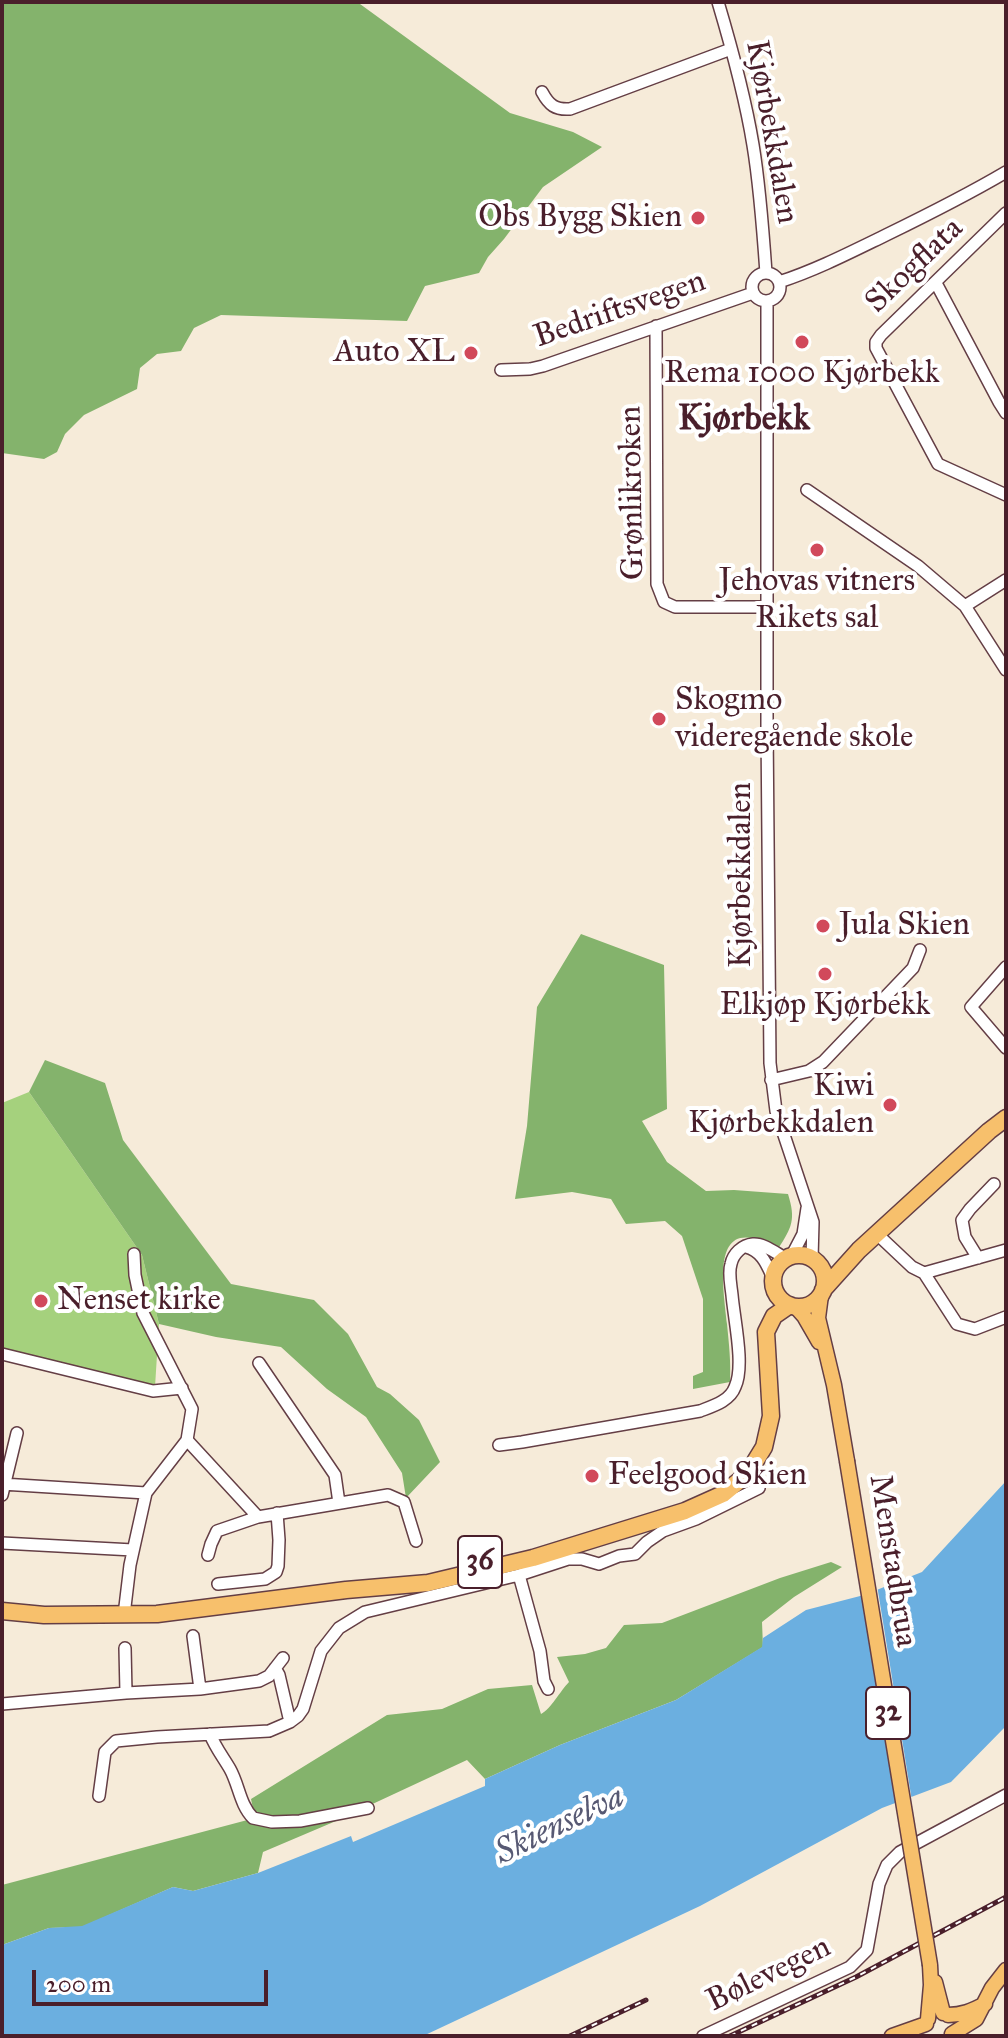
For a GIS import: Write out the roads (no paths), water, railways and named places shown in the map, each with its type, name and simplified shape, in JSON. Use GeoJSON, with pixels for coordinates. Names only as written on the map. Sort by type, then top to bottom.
{"type":"FeatureCollection","features":[{"type":"Feature","properties":{"kind":"highway","name":"36"},"geometry":{"type":"LineString","coordinates":[[989,1131],[1006,1110]]}},
{"type":"Feature","properties":{"kind":"highway","name":"36"},"geometry":{"type":"LineString","coordinates":[[2,1611],[44,1615],[208,1609],[439,1581],[533,1558],[612,1530],[685,1511],[723,1494],[753,1465],[764,1447],[771,1416],[766,1332],[774,1316],[793,1306],[813,1303],[859,1250],[1006,1118]]}},
{"type":"Feature","properties":{"kind":"highway","name":"36"},"geometry":{"type":"LineString","coordinates":[[768,1381],[762,1363],[759,1332],[778,1267],[789,1258],[802,1256],[827,1262],[859,1250]]}},
{"type":"Feature","properties":{"kind":"highway"},"geometry":{"type":"LineString","coordinates":[[814,1261],[825,1278],[822,1292]]}},
{"type":"Feature","properties":{"kind":"highway"},"geometry":{"type":"LineString","coordinates":[[774,1285],[784,1302],[793,1306]]}},
{"type":"Feature","properties":{"kind":"highway","name":"36"},"geometry":{"type":"LineString","coordinates":[[2,1603],[124,1610]]}},
{"type":"Feature","properties":{"kind":"main road","name":"Menstadbrua"},"geometry":{"type":"LineString","coordinates":[[822,1292],[818,1318],[847,1461],[930,1965],[928,2026]]}},
{"type":"Feature","properties":{"kind":"main road","name":"Menstadbrua"},"geometry":{"type":"LineString","coordinates":[[793,1306],[804,1316],[826,1357]]}},
{"type":"Feature","properties":{"kind":"main road","name":"Menstadbrua"},"geometry":{"type":"LineString","coordinates":[[930,1965],[946,2014]]}},
{"type":"Feature","properties":{"kind":"main road","name":"32"},"geometry":{"type":"LineString","coordinates":[[951,2035],[976,2019],[992,1988],[1006,1970]]}},
{"type":"Feature","properties":{"kind":"main road"},"geometry":{"type":"LineString","coordinates":[[892,2036],[928,2026],[932,2015],[959,2015],[985,2004]]}},
{"type":"Feature","properties":{"kind":"main road","name":"32"},"geometry":{"type":"LineString","coordinates":[[946,2014],[954,2023],[951,2035]]}},
{"type":"Feature","properties":{"kind":"street","name":"Kjørbekkdalen"},"geometry":{"type":"LineString","coordinates":[[718,2],[747,112],[757,168],[766,273]]}},
{"type":"Feature","properties":{"kind":"street"},"geometry":{"type":"LineString","coordinates":[[542,92],[556,108],[570,109],[731,49]]}},
{"type":"Feature","properties":{"kind":"street"},"geometry":{"type":"LineString","coordinates":[[779,282],[864,246],[1006,172]]}},
{"type":"Feature","properties":{"kind":"street","name":"Skogflata"},"geometry":{"type":"LineString","coordinates":[[1006,213],[876,342],[876,348],[938,464],[1006,495]]}},
{"type":"Feature","properties":{"kind":"street"},"geometry":{"type":"LineString","coordinates":[[761,274],[776,277],[779,282],[779,292],[767,301],[753,293],[754,279],[761,274]]}},
{"type":"Feature","properties":{"kind":"street"},"geometry":{"type":"LineString","coordinates":[[936,283],[1006,413]]}},
{"type":"Feature","properties":{"kind":"street","name":"Bedriftsvegen"},"geometry":{"type":"LineString","coordinates":[[501,370],[543,366],[753,293]]}},
{"type":"Feature","properties":{"kind":"street","name":"Kjørbekkdalen"},"geometry":{"type":"LineString","coordinates":[[767,301],[771,1080],[780,1125],[813,1222],[814,1261]]}},
{"type":"Feature","properties":{"kind":"street","name":"Grønlikroken"},"geometry":{"type":"LineString","coordinates":[[656,326],[659,593],[664,602],[675,607],[767,607]]}},
{"type":"Feature","properties":{"kind":"street"},"geometry":{"type":"LineString","coordinates":[[807,490],[937,580],[965,606],[1006,670]]}},
{"type":"Feature","properties":{"kind":"street"},"geometry":{"type":"LineString","coordinates":[[965,606],[1006,580]]}},
{"type":"Feature","properties":{"kind":"street"},"geometry":{"type":"LineString","coordinates":[[771,1080],[809,1071],[823,1062],[913,968],[920,950]]}},
{"type":"Feature","properties":{"kind":"street"},"geometry":{"type":"LineString","coordinates":[[1006,967],[971,1007],[1006,1048]]}},
{"type":"Feature","properties":{"kind":"street"},"geometry":{"type":"LineString","coordinates":[[978,1258],[965,1237],[962,1220],[994,1184]]}},
{"type":"Feature","properties":{"kind":"street"},"geometry":{"type":"LineString","coordinates":[[499,1445],[700,1411],[723,1401],[735,1389],[740,1368],[730,1265],[735,1253],[754,1244],[789,1258],[803,1234],[807,1204]]}},
{"type":"Feature","properties":{"kind":"street"},"geometry":{"type":"LineString","coordinates":[[877,1234],[912,1267],[924,1273],[957,1324],[975,1329],[1006,1317]]}},
{"type":"Feature","properties":{"kind":"street"},"geometry":{"type":"LineString","coordinates":[[746,1247],[762,1256],[774,1285]]}},
{"type":"Feature","properties":{"kind":"street"},"geometry":{"type":"LineString","coordinates":[[924,1273],[1006,1250]]}},
{"type":"Feature","properties":{"kind":"street"},"geometry":{"type":"LineString","coordinates":[[124,1610],[146,1493],[187,1440],[192,1409],[143,1313],[134,1254]]}},
{"type":"Feature","properties":{"kind":"street"},"geometry":{"type":"LineString","coordinates":[[2,1354],[153,1391],[182,1388]]}},
{"type":"Feature","properties":{"kind":"street"},"geometry":{"type":"LineString","coordinates":[[259,1363],[335,1475],[339,1503]]}},
{"type":"Feature","properties":{"kind":"street"},"geometry":{"type":"LineString","coordinates":[[17,1433],[7,1452],[3,1488],[146,1493]]}},
{"type":"Feature","properties":{"kind":"street"},"geometry":{"type":"LineString","coordinates":[[187,1440],[258,1517]]}},
{"type":"Feature","properties":{"kind":"street"},"geometry":{"type":"LineString","coordinates":[[99,1796],[105,1752],[120,1740],[269,1731],[290,1722],[303,1709],[321,1651],[339,1628],[365,1612],[519,1575],[568,1559],[599,1564],[635,1554],[663,1531],[696,1519],[759,1488]]}},
{"type":"Feature","properties":{"kind":"street"},"geometry":{"type":"LineString","coordinates":[[208,1555],[217,1531],[258,1517],[388,1495],[404,1502],[416,1541]]}},
{"type":"Feature","properties":{"kind":"street"},"geometry":{"type":"LineString","coordinates":[[218,1584],[265,1579],[276,1572],[279,1540],[277,1513]]}},
{"type":"Feature","properties":{"kind":"street"},"geometry":{"type":"LineString","coordinates":[[612,1530],[619,1556]]}},
{"type":"Feature","properties":{"kind":"street"},"geometry":{"type":"LineString","coordinates":[[2,1543],[133,1550]]}},
{"type":"Feature","properties":{"kind":"street"},"geometry":{"type":"LineString","coordinates":[[519,1575],[548,1689]]}},
{"type":"Feature","properties":{"kind":"street"},"geometry":{"type":"LineString","coordinates":[[193,1636],[200,1689]]}},
{"type":"Feature","properties":{"kind":"street"},"geometry":{"type":"LineString","coordinates":[[125,1648],[126,1693]]}},
{"type":"Feature","properties":{"kind":"street"},"geometry":{"type":"LineString","coordinates":[[2,1704],[200,1689],[259,1681],[269,1676],[279,1663],[290,1722]]}},
{"type":"Feature","properties":{"kind":"street"},"geometry":{"type":"LineString","coordinates":[[210,1734],[253,1818],[272,1822],[300,1821],[368,1808]]}},
{"type":"Feature","properties":{"kind":"street","name":"Bølevegen"},"geometry":{"type":"LineString","coordinates":[[703,2036],[850,1967],[867,1950],[877,1894],[887,1865],[900,1852],[1006,1795]]}},
{"type":"Feature","properties":{"kind":"water","name":"Skienselva"},"geometry":{"type":"Polygon","coordinates":[[[1006,1481],[1006,1726],[951,1782],[882,1808],[700,1906],[423,2036],[2,2036],[2,1945],[49,1928],[82,1926],[173,1887],[193,1891],[258,1873],[351,1836],[353,1842],[485,1786],[485,1779],[560,1745],[676,1700],[762,1647],[763,1638],[806,1610],[864,1595],[922,1572],[1006,1481]]]}},
{"type":"Feature","properties":{"kind":"railway"},"geometry":{"type":"LineString","coordinates":[[730,2036],[856,1977],[1006,1897]]}},
{"type":"Feature","properties":{"kind":"railway"},"geometry":{"type":"LineString","coordinates":[[570,2036],[646,2000]]}},
{"type":"Feature","properties":{"kind":"place","name":"Obs Bygg Skien"},"geometry":{"type":"Point","coordinates":[698,218]}},
{"type":"Feature","properties":{"kind":"place","name":"Rema 1000 Kjørbekk"},"geometry":{"type":"Point","coordinates":[802,342]}},
{"type":"Feature","properties":{"kind":"place","name":"Auto XL"},"geometry":{"type":"Point","coordinates":[471,353]}},
{"type":"Feature","properties":{"kind":"place","name":"Jehovas vitners Rikets sal"},"geometry":{"type":"Point","coordinates":[817,550]}},
{"type":"Feature","properties":{"kind":"place","name":"Skogmo videregående skole"},"geometry":{"type":"Point","coordinates":[659,719]}},
{"type":"Feature","properties":{"kind":"place","name":"Jula Skien"},"geometry":{"type":"Point","coordinates":[823,926]}},
{"type":"Feature","properties":{"kind":"place","name":"Elkjøp Kjørbekk"},"geometry":{"type":"Point","coordinates":[825,974]}},
{"type":"Feature","properties":{"kind":"place","name":"Kiwi Kjørbekkdalen"},"geometry":{"type":"Point","coordinates":[890,1105]}},
{"type":"Feature","properties":{"kind":"place","name":"Nenset kirke"},"geometry":{"type":"Point","coordinates":[41,1301]}},
{"type":"Feature","properties":{"kind":"place","name":"Feelgood Skien"},"geometry":{"type":"Point","coordinates":[592,1476]}},
{"type":"Feature","properties":{"kind":"district","name":"Kjørbekk"},"geometry":{"type":"Point","coordinates":[744,420]}}]}
